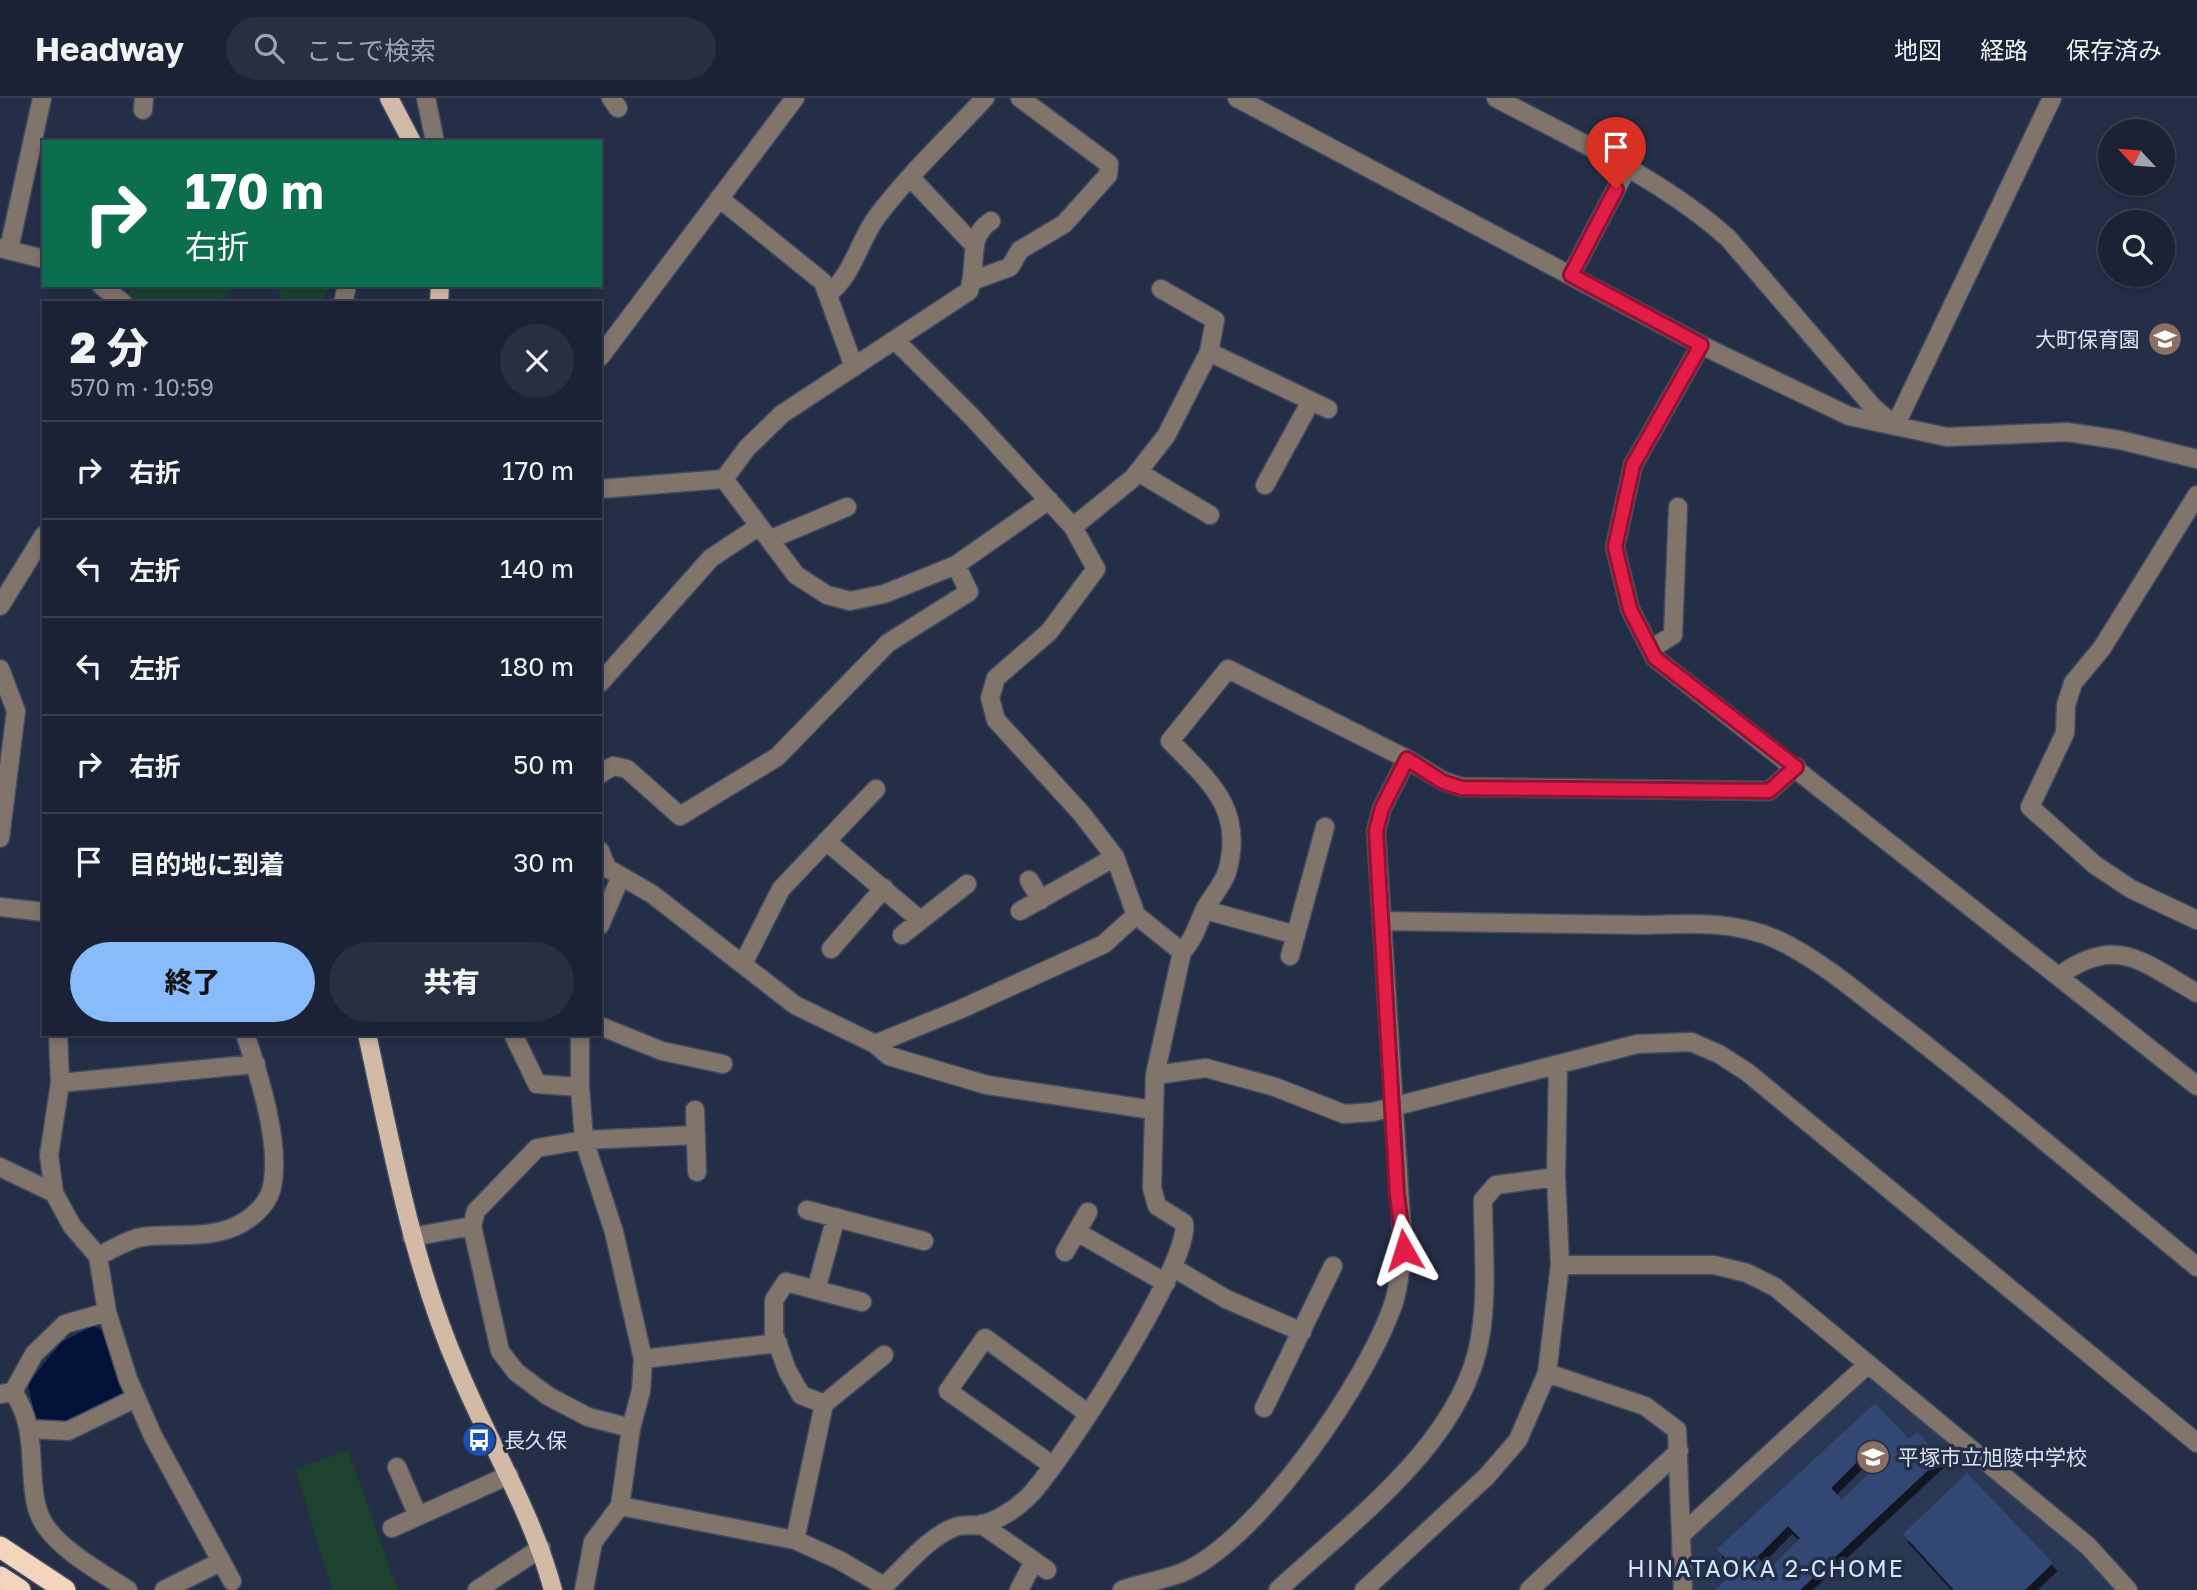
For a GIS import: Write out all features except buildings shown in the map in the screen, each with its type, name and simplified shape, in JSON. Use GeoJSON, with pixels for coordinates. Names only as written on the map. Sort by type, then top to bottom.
{"type":"FeatureCollection","features":[{"type":"Feature","properties":{"kind":"highway"},"geometry":{"type":"LineString","coordinates":[[0,1547],[65,1590]]}},
{"type":"Feature","properties":{"kind":"highway"},"geometry":{"type":"LineString","coordinates":[[0,1577],[20,1590]]}},
{"type":"Feature","properties":{"kind":"main road"},"geometry":{"type":"LineString","coordinates":[[389,98],[411,140]]}},
{"type":"Feature","properties":{"kind":"main road"},"geometry":{"type":"LineString","coordinates":[[368,1036],[412,1237],[459,1371],[541,1548],[553,1590]]}},
{"type":"Feature","properties":{"kind":"street"},"geometry":{"type":"LineString","coordinates":[[42,98],[4,249],[42,258]]}},
{"type":"Feature","properties":{"kind":"street"},"geometry":{"type":"LineString","coordinates":[[426,98],[435,140]]}},
{"type":"Feature","properties":{"kind":"street"},"geometry":{"type":"LineString","coordinates":[[602,354],[795,98]]}},
{"type":"Feature","properties":{"kind":"street"},"geometry":{"type":"LineString","coordinates":[[828,294],[843,280],[860,240],[878,216],[985,98]]}},
{"type":"Feature","properties":{"kind":"street"},"geometry":{"type":"LineString","coordinates":[[724,480],[747,448],[782,414],[896,341],[970,286],[1010,267],[1020,250],[1063,224],[1108,176],[1109,164],[1020,98]]}},
{"type":"Feature","properties":{"kind":"street"},"geometry":{"type":"LineString","coordinates":[[1237,98],[1701,345],[1849,416],[1947,437],[2067,432],[2120,440],[2197,459]]}},
{"type":"Feature","properties":{"kind":"street"},"geometry":{"type":"LineString","coordinates":[[1496,98],[1627,168],[1704,216],[1728,238],[1872,407],[1895,426]]}},
{"type":"Feature","properties":{"kind":"street"},"geometry":{"type":"LineString","coordinates":[[1895,426],[2052,98]]}},
{"type":"Feature","properties":{"kind":"street"},"geometry":{"type":"LineString","coordinates":[[1571,275],[1627,168]]}},
{"type":"Feature","properties":{"kind":"street"},"geometry":{"type":"LineString","coordinates":[[911,178],[973,244],[976,254],[970,286]]}},
{"type":"Feature","properties":{"kind":"street"},"geometry":{"type":"LineString","coordinates":[[719,198],[823,282],[855,368]]}},
{"type":"Feature","properties":{"kind":"street"},"geometry":{"type":"LineString","coordinates":[[973,244],[981,228],[991,221]]}},
{"type":"Feature","properties":{"kind":"street"},"geometry":{"type":"LineString","coordinates":[[103,287],[121,301]]}},
{"type":"Feature","properties":{"kind":"street"},"geometry":{"type":"LineString","coordinates":[[1073,527],[1138,472],[1166,436],[1209,352],[1215,320],[1161,289]]}},
{"type":"Feature","properties":{"kind":"street"},"geometry":{"type":"LineString","coordinates":[[896,341],[1073,527],[1096,569],[1049,632],[996,678],[990,698],[996,720],[1081,813],[1115,858],[1136,915],[1182,952]]}},
{"type":"Feature","properties":{"kind":"street"},"geometry":{"type":"LineString","coordinates":[[1701,345],[1633,465],[1615,547],[1630,609],[1655,658],[2197,1086]]}},
{"type":"Feature","properties":{"kind":"street"},"geometry":{"type":"LineString","coordinates":[[1209,352],[1328,409]]}},
{"type":"Feature","properties":{"kind":"street"},"geometry":{"type":"LineString","coordinates":[[1265,485],[1311,401]]}},
{"type":"Feature","properties":{"kind":"street"},"geometry":{"type":"LineString","coordinates":[[1138,472],[1209,514]]}},
{"type":"Feature","properties":{"kind":"street"},"geometry":{"type":"LineString","coordinates":[[724,480],[796,575],[827,595],[850,601],[884,594],[956,565],[1049,500]]}},
{"type":"Feature","properties":{"kind":"street"},"geometry":{"type":"LineString","coordinates":[[602,489],[724,480]]}},
{"type":"Feature","properties":{"kind":"street"},"geometry":{"type":"LineString","coordinates":[[2197,495],[2102,648],[2073,684],[2066,705],[2064,733],[2030,807],[2130,889],[2197,920]]}},
{"type":"Feature","properties":{"kind":"street"},"geometry":{"type":"LineString","coordinates":[[1651,649],[1673,635],[1678,507]]}},
{"type":"Feature","properties":{"kind":"street"},"geometry":{"type":"LineString","coordinates":[[602,681],[711,558],[764,533],[847,508]]}},
{"type":"Feature","properties":{"kind":"street"},"geometry":{"type":"LineString","coordinates":[[0,606],[42,538]]}},
{"type":"Feature","properties":{"kind":"street"},"geometry":{"type":"LineString","coordinates":[[602,773],[613,766],[627,769],[680,816],[777,757],[888,643],[969,592],[956,565]]}},
{"type":"Feature","properties":{"kind":"street"},"geometry":{"type":"LineString","coordinates":[[0,669],[16,711],[7,745],[0,838]]}},
{"type":"Feature","properties":{"kind":"street"},"geometry":{"type":"LineString","coordinates":[[620,1506],[795,1540],[885,1588],[927,1545],[954,1527],[996,1521],[1028,1497],[1052,1465],[1132,1346],[1170,1275],[1186,1235],[1184,1223],[1157,1206],[1152,1188],[1155,1074],[1182,952],[1195,937],[1205,909],[1227,873],[1231,830],[1221,795],[1170,741],[1228,669],[1407,759],[1443,782],[1462,788],[1769,791],[1796,767]]}},
{"type":"Feature","properties":{"kind":"street"},"geometry":{"type":"LineString","coordinates":[[1122,1590],[1188,1571],[1224,1545],[1268,1501],[1335,1418],[1359,1378],[1394,1302],[1404,1250],[1397,1194],[1394,1104],[1376,831],[1382,808],[1407,759]]}},
{"type":"Feature","properties":{"kind":"street"},"geometry":{"type":"LineString","coordinates":[[744,962],[781,889],[876,789]]}},
{"type":"Feature","properties":{"kind":"street"},"geometry":{"type":"LineString","coordinates":[[1290,956],[1325,827]]}},
{"type":"Feature","properties":{"kind":"street"},"geometry":{"type":"LineString","coordinates":[[826,841],[919,919]]}},
{"type":"Feature","properties":{"kind":"street"},"geometry":{"type":"LineString","coordinates":[[602,856],[607,868],[652,894],[744,962],[795,1005],[875,1044],[889,1056],[987,1085],[1153,1110]]}},
{"type":"Feature","properties":{"kind":"street"},"geometry":{"type":"LineString","coordinates":[[1020,911],[1115,858]]}},
{"type":"Feature","properties":{"kind":"street"},"geometry":{"type":"LineString","coordinates":[[602,920],[621,876]]}},
{"type":"Feature","properties":{"kind":"street"},"geometry":{"type":"LineString","coordinates":[[1029,880],[1041,900]]}},
{"type":"Feature","properties":{"kind":"street"},"geometry":{"type":"LineString","coordinates":[[902,935],[967,884]]}},
{"type":"Feature","properties":{"kind":"street"},"geometry":{"type":"LineString","coordinates":[[831,949],[884,888]]}},
{"type":"Feature","properties":{"kind":"street"},"geometry":{"type":"LineString","coordinates":[[0,907],[42,912]]}},
{"type":"Feature","properties":{"kind":"street"},"geometry":{"type":"LineString","coordinates":[[1205,909],[1217,915],[1296,935]]}},
{"type":"Feature","properties":{"kind":"street"},"geometry":{"type":"LineString","coordinates":[[875,1044],[961,1009],[1104,944],[1136,915]]}},
{"type":"Feature","properties":{"kind":"street"},"geometry":{"type":"LineString","coordinates":[[1382,921],[1647,925],[1690,923],[1739,928],[1777,940],[1816,962],[1934,1052],[2197,1267]]}},
{"type":"Feature","properties":{"kind":"street"},"geometry":{"type":"LineString","coordinates":[[2059,976],[2076,963],[2110,953],[2147,962],[2197,993]]}},
{"type":"Feature","properties":{"kind":"street"},"geometry":{"type":"LineString","coordinates":[[602,1027],[662,1051],[723,1064]]}},
{"type":"Feature","properties":{"kind":"street"},"geometry":{"type":"LineString","coordinates":[[58,1036],[60,1083],[49,1155],[54,1193],[72,1226],[98,1256],[107,1312],[136,1398],[232,1581]]}},
{"type":"Feature","properties":{"kind":"street"},"geometry":{"type":"LineString","coordinates":[[98,1256],[139,1237],[215,1233],[242,1226],[265,1202],[274,1183],[272,1144],[256,1064],[246,1036]]}},
{"type":"Feature","properties":{"kind":"street"},"geometry":{"type":"LineString","coordinates":[[514,1036],[537,1084],[580,1087]]}},
{"type":"Feature","properties":{"kind":"street"},"geometry":{"type":"LineString","coordinates":[[580,1036],[584,1140],[623,1266],[643,1359],[641,1391],[631,1428],[620,1506],[593,1542],[584,1590]]}},
{"type":"Feature","properties":{"kind":"street"},"geometry":{"type":"LineString","coordinates":[[1155,1074],[1206,1068],[1275,1087],[1344,1114],[1373,1112],[1394,1104],[1637,1044],[1692,1042],[1719,1054],[1776,1095],[2197,1443]]}},
{"type":"Feature","properties":{"kind":"street"},"geometry":{"type":"LineString","coordinates":[[60,1083],[256,1064]]}},
{"type":"Feature","properties":{"kind":"street"},"geometry":{"type":"LineString","coordinates":[[1364,1590],[1487,1476],[1518,1440],[1547,1373],[1560,1265],[1556,1177],[1558,1064]]}},
{"type":"Feature","properties":{"kind":"street"},"geometry":{"type":"LineString","coordinates":[[695,1110],[697,1172]]}},
{"type":"Feature","properties":{"kind":"street"},"geometry":{"type":"LineString","coordinates":[[631,1428],[588,1417],[548,1396],[516,1372],[500,1351],[472,1226],[476,1211],[537,1147],[584,1140],[696,1135]]}},
{"type":"Feature","properties":{"kind":"street"},"geometry":{"type":"LineString","coordinates":[[0,1167],[54,1193]]}},
{"type":"Feature","properties":{"kind":"street"},"geometry":{"type":"LineString","coordinates":[[1278,1590],[1407,1471],[1436,1434],[1463,1392],[1481,1330],[1485,1298],[1483,1200],[1496,1185],[1556,1177]]}},
{"type":"Feature","properties":{"kind":"street"},"geometry":{"type":"LineString","coordinates":[[807,1209],[924,1241]]}},
{"type":"Feature","properties":{"kind":"street"},"geometry":{"type":"LineString","coordinates":[[1065,1252],[1087,1212]]}},
{"type":"Feature","properties":{"kind":"street"},"geometry":{"type":"LineString","coordinates":[[816,1290],[836,1217]]}},
{"type":"Feature","properties":{"kind":"street"},"geometry":{"type":"LineString","coordinates":[[412,1237],[472,1226]]}},
{"type":"Feature","properties":{"kind":"street"},"geometry":{"type":"LineString","coordinates":[[1077,1232],[1302,1332]]}},
{"type":"Feature","properties":{"kind":"street"},"geometry":{"type":"LineString","coordinates":[[1560,1265],[1714,1265],[1747,1273],[1775,1287],[2088,1546],[2128,1590]]}},
{"type":"Feature","properties":{"kind":"street"},"geometry":{"type":"LineString","coordinates":[[1264,1408],[1332,1266]]}},
{"type":"Feature","properties":{"kind":"street"},"geometry":{"type":"LineString","coordinates":[[824,1404],[801,1395],[787,1370],[774,1334],[774,1300],[786,1282],[862,1303]]}},
{"type":"Feature","properties":{"kind":"street"},"geometry":{"type":"LineString","coordinates":[[107,1312],[65,1325],[34,1354],[6,1393],[22,1405],[30,1429],[37,1510],[46,1527],[76,1555],[128,1590]]}},
{"type":"Feature","properties":{"kind":"street"},"geometry":{"type":"LineString","coordinates":[[1052,1465],[948,1391],[985,1338],[1087,1413]]}},
{"type":"Feature","properties":{"kind":"street"},"geometry":{"type":"LineString","coordinates":[[643,1359],[778,1343]]}},
{"type":"Feature","properties":{"kind":"street"},"geometry":{"type":"LineString","coordinates":[[795,1540],[824,1404],[884,1355]]}},
{"type":"Feature","properties":{"kind":"street"},"geometry":{"type":"LineString","coordinates":[[1682,1534],[1867,1365]]}},
{"type":"Feature","properties":{"kind":"street"},"geometry":{"type":"LineString","coordinates":[[1547,1373],[1645,1406],[1677,1430],[1683,1590]]}},
{"type":"Feature","properties":{"kind":"street"},"geometry":{"type":"LineString","coordinates":[[30,1429],[68,1432],[136,1398]]}},
{"type":"Feature","properties":{"kind":"street"},"geometry":{"type":"LineString","coordinates":[[1528,1590],[1679,1451]]}},
{"type":"Feature","properties":{"kind":"street"},"geometry":{"type":"LineString","coordinates":[[397,1467],[418,1516]]}},
{"type":"Feature","properties":{"kind":"street"},"geometry":{"type":"LineString","coordinates":[[392,1528],[509,1475]]}},
{"type":"Feature","properties":{"kind":"street"},"geometry":{"type":"LineString","coordinates":[[981,1524],[1020,1549],[1040,1567],[1019,1590]]}},
{"type":"Feature","properties":{"kind":"street"},"geometry":{"type":"LineString","coordinates":[[477,1590],[541,1548]]}},
{"type":"Feature","properties":{"kind":"street"},"geometry":{"type":"LineString","coordinates":[[164,1590],[220,1562]]}},
{"type":"Feature","properties":{"kind":"shaded area"},"geometry":{"type":"Polygon","coordinates":[[[93,1326],[105,1331],[131,1397],[67,1423],[35,1418],[28,1383],[62,1342],[93,1326]]]}},
{"type":"Feature","properties":{"kind":"shaded area","name":"平塚市立旭陵中学校"},"geometry":{"type":"Polygon","coordinates":[[[1875,1380],[2075,1547],[2115,1590],[1690,1590],[1689,1547],[1695,1533],[1863,1381],[1875,1380]]]}},
{"type":"Feature","properties":{"kind":"green space"},"geometry":{"type":"Polygon","coordinates":[[[128,287],[233,287],[221,301],[131,301],[128,287]]]}},
{"type":"Feature","properties":{"kind":"green space"},"geometry":{"type":"Polygon","coordinates":[[[277,287],[330,287],[321,301],[283,301],[277,287]]]}},
{"type":"Feature","properties":{"kind":"green space"},"geometry":{"type":"Polygon","coordinates":[[[348,1450],[398,1590],[332,1590],[295,1469],[348,1450]]]}},
{"type":"Feature","properties":{"kind":"place","name":"大町保育園"},"geometry":{"type":"Point","coordinates":[2165,339]}},
{"type":"Feature","properties":{"kind":"place","name":"長久保"},"geometry":{"type":"Point","coordinates":[479,1440]}},
{"type":"Feature","properties":{"kind":"place","name":"平塚市立旭陵中学校"},"geometry":{"type":"Point","coordinates":[1873,1457]}},
{"type":"Feature","properties":{"kind":"district","name":"HINATAOKA 2-CHOME"},"geometry":{"type":"Point","coordinates":[1766,1568]}},
{"type":"Feature","properties":{"kind":"route"},"geometry":{"type":"LineString","coordinates":[[1404,1250],[1397,1194],[1394,1104],[1376,831],[1382,808],[1407,759],[1443,782],[1462,788],[1769,791],[1796,767],[1655,658],[1630,609],[1615,547],[1633,465],[1701,345],[1571,275],[1616,189]]}}]}
